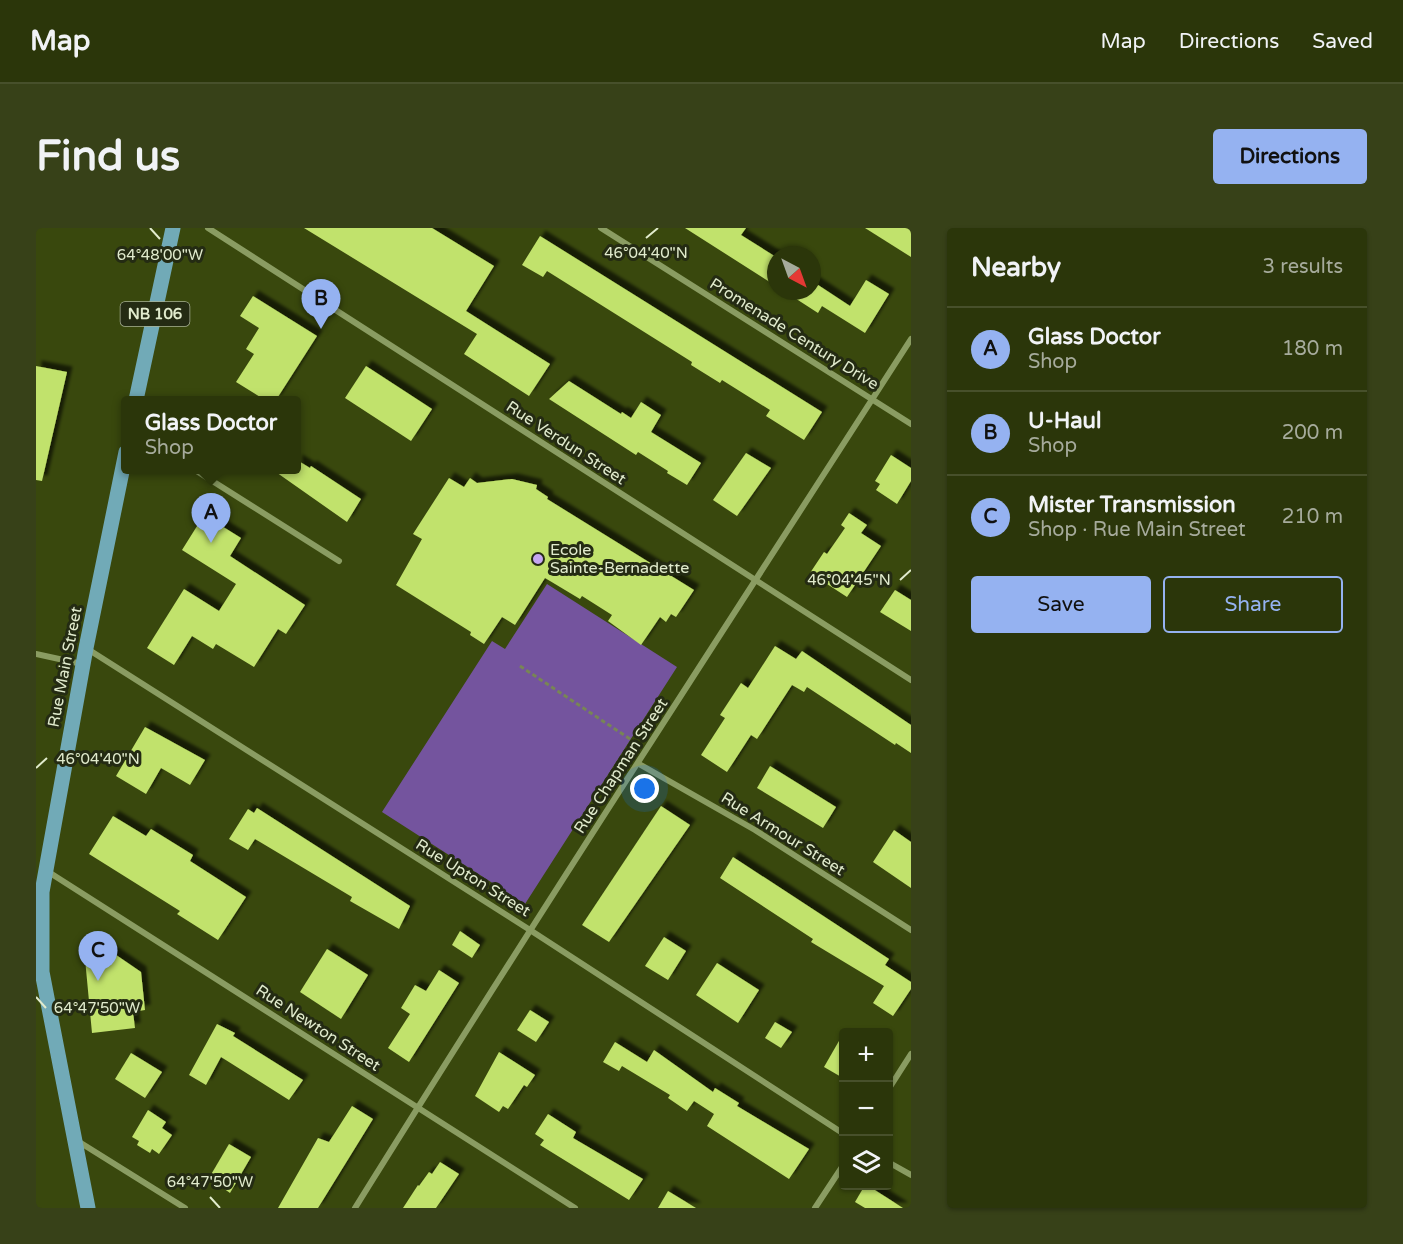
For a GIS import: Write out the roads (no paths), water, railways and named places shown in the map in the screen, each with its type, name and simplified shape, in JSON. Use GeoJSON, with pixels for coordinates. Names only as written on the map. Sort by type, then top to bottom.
{"type":"FeatureCollection","features":[{"type":"Feature","properties":{"kind":"main road","name":"NB 106"},"geometry":{"type":"LineString","coordinates":[[137,396],[173,228]]}},
{"type":"Feature","properties":{"kind":"main road","name":"Rue Main Street"},"geometry":{"type":"LineString","coordinates":[[88,1208],[42,972],[42,892],[86,648],[122,474]]}},
{"type":"Feature","properties":{"kind":"street","name":"Rue Verdun Street"},"geometry":{"type":"LineString","coordinates":[[208,228],[911,680]]}},
{"type":"Feature","properties":{"kind":"street","name":"Promenade Century Drive"},"geometry":{"type":"LineString","coordinates":[[601,228],[911,424]]}},
{"type":"Feature","properties":{"kind":"street","name":"Rue Chapman Street"},"geometry":{"type":"LineString","coordinates":[[355,1208],[530,930],[648,751],[911,339]]}},
{"type":"Feature","properties":{"kind":"street"},"geometry":{"type":"LineString","coordinates":[[201,474],[339,561]]}},
{"type":"Feature","properties":{"kind":"street","name":"Rue Upton Street"},"geometry":{"type":"LineString","coordinates":[[86,648],[530,930],[839,1131]]}},
{"type":"Feature","properties":{"kind":"street"},"geometry":{"type":"LineString","coordinates":[[36,654],[83,664]]}},
{"type":"Feature","properties":{"kind":"street","name":"Rue Armour Street"},"geometry":{"type":"LineString","coordinates":[[639,764],[755,830],[911,930]]}},
{"type":"Feature","properties":{"kind":"street","name":"Rue Newton Street"},"geometry":{"type":"LineString","coordinates":[[46,870],[575,1208]]}},
{"type":"Feature","properties":{"kind":"street"},"geometry":{"type":"LineString","coordinates":[[893,1082],[911,1054]]}},
{"type":"Feature","properties":{"kind":"street"},"geometry":{"type":"LineString","coordinates":[[73,1138],[184,1208]]}},
{"type":"Feature","properties":{"kind":"street"},"geometry":{"type":"LineString","coordinates":[[893,1165],[911,1175]]}},
{"type":"Feature","properties":{"kind":"street"},"geometry":{"type":"LineString","coordinates":[[814,1208],[839,1170]]}},
{"type":"Feature","properties":{"kind":"place","name":"U-Haul"},"geometry":{"type":"Point","coordinates":[321,329]}},
{"type":"Feature","properties":{"kind":"place","name":"Glass Doctor"},"geometry":{"type":"Point","coordinates":[211,543]}},
{"type":"Feature","properties":{"kind":"place","name":"Ecole Sainte-Bernadette"},"geometry":{"type":"Point","coordinates":[538,559]}},
{"type":"Feature","properties":{"kind":"place","name":"Mister Transmission"},"geometry":{"type":"Point","coordinates":[98,981]}}]}
